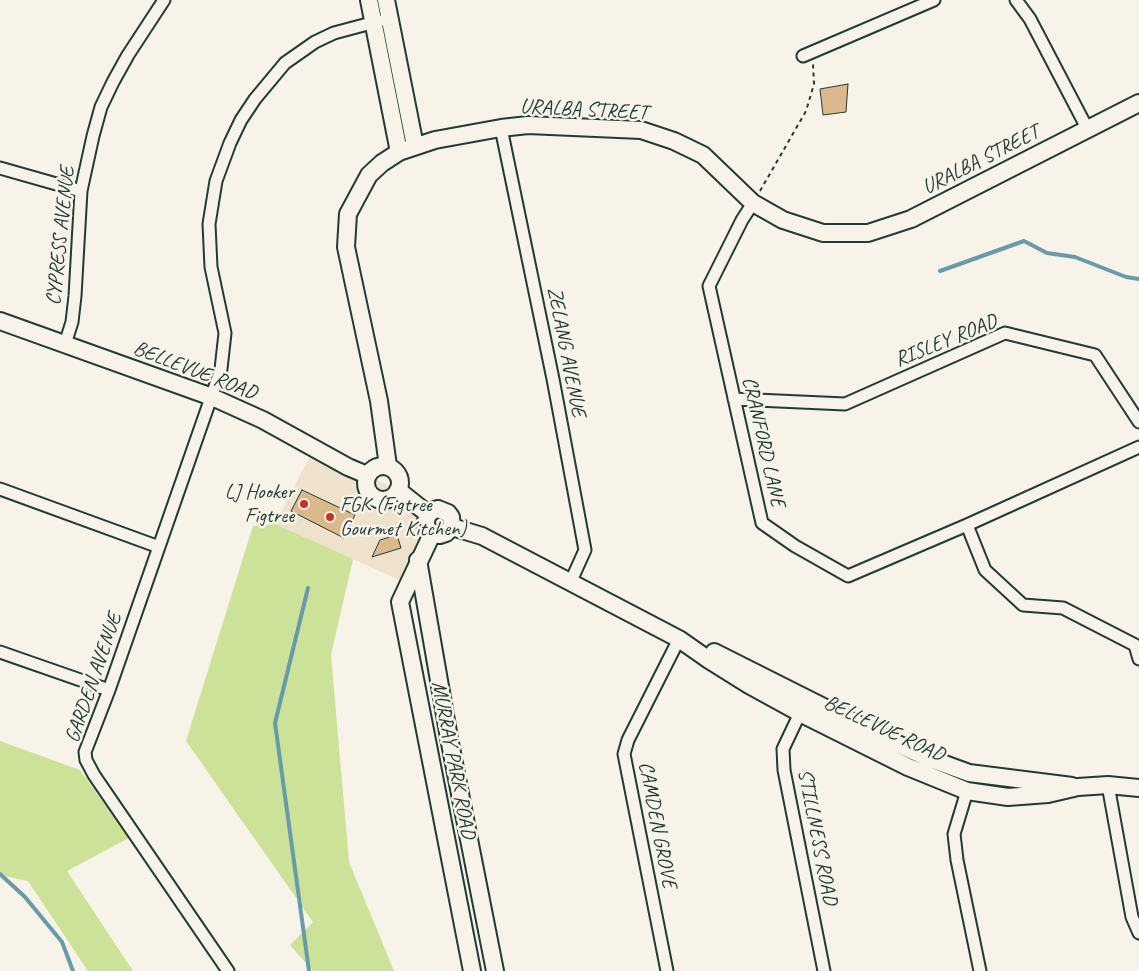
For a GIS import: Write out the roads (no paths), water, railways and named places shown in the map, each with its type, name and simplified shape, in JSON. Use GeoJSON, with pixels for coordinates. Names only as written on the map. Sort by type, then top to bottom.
{"type":"FeatureCollection","features":[{"type":"Feature","properties":{"kind":"street","name":"CYPRESS AVENUE"},"geometry":{"type":"LineString","coordinates":[[65,344],[72,322],[75,296],[81,191],[101,107],[128,55],[164,0]]}},
{"type":"Feature","properties":{"kind":"street"},"geometry":{"type":"LineString","coordinates":[[369,0],[399,152]]}},
{"type":"Feature","properties":{"kind":"street"},"geometry":{"type":"LineString","coordinates":[[386,0],[415,146]]}},
{"type":"Feature","properties":{"kind":"street"},"geometry":{"type":"LineString","coordinates":[[807,54],[934,0]]}},
{"type":"Feature","properties":{"kind":"street"},"geometry":{"type":"LineString","coordinates":[[1016,0],[1030,19],[1088,130]]}},
{"type":"Feature","properties":{"kind":"street","name":"GARDEN AVENUE"},"geometry":{"type":"LineString","coordinates":[[228,971],[88,766],[85,752],[109,690],[221,368],[225,333],[211,266],[209,224],[216,181],[230,142],[255,99],[285,63],[315,42],[334,33],[390,18]]}},
{"type":"Feature","properties":{"kind":"street","name":"URALBA STREET"},"geometry":{"type":"LineString","coordinates":[[388,466],[379,401],[346,247],[348,214],[369,175],[382,163],[399,152],[434,140],[528,125],[641,130],[674,141],[703,155],[753,203],[783,220],[823,233],[868,233],[911,219],[1139,103]]}},
{"type":"Feature","properties":{"kind":"street","name":"ZELANG AVENUE"},"geometry":{"type":"LineString","coordinates":[[501,128],[553,379],[585,550],[571,581]]}},
{"type":"Feature","properties":{"kind":"street"},"geometry":{"type":"LineString","coordinates":[[0,168],[81,191]]}},
{"type":"Feature","properties":{"kind":"street","name":"CRANFORD LANE"},"geometry":{"type":"LineString","coordinates":[[753,203],[742,220],[709,286],[762,523],[795,546],[848,576],[967,525],[1139,447]]}},
{"type":"Feature","properties":{"kind":"street","name":"BELLEVUE ROAD"},"geometry":{"type":"LineString","coordinates":[[0,321],[212,397],[263,420],[348,467],[367,475]]}},
{"type":"Feature","properties":{"kind":"street","name":"RISLEY ROAD"},"geometry":{"type":"LineString","coordinates":[[734,399],[845,404],[1005,333],[1096,355],[1139,422]]}},
{"type":"Feature","properties":{"kind":"street"},"geometry":{"type":"LineString","coordinates":[[388,466],[397,473],[399,479],[398,490],[384,500],[372,496],[366,486],[367,475],[376,467],[388,466]]}},
{"type":"Feature","properties":{"kind":"street"},"geometry":{"type":"LineString","coordinates":[[0,489],[159,547]]}},
{"type":"Feature","properties":{"kind":"street"},"geometry":{"type":"LineString","coordinates":[[398,490],[428,514]]}},
{"type":"Feature","properties":{"kind":"street"},"geometry":{"type":"LineString","coordinates":[[434,510],[442,510],[448,513],[452,527],[442,535],[432,534],[425,525],[428,514],[434,510]]}},
{"type":"Feature","properties":{"kind":"street"},"geometry":{"type":"LineString","coordinates":[[967,525],[985,570],[1023,605],[1063,608],[1135,645],[1139,659]]}},
{"type":"Feature","properties":{"kind":"street","name":"BELLEVUE ROAD"},"geometry":{"type":"LineString","coordinates":[[452,527],[482,536],[571,581],[684,642],[709,660],[800,713],[908,766],[967,791],[1008,797],[1048,794],[1078,787],[1139,788]]}},
{"type":"Feature","properties":{"kind":"street","name":"MURRAY PARK ROAD"},"geometry":{"type":"LineString","coordinates":[[432,534],[418,560],[400,602],[472,971]]}},
{"type":"Feature","properties":{"kind":"street","name":"MURRAY PARK ROAD"},"geometry":{"type":"LineString","coordinates":[[418,560],[449,738],[495,971]]}},
{"type":"Feature","properties":{"kind":"street","name":"BELLEVUE ROAD"},"geometry":{"type":"LineString","coordinates":[[684,642],[710,650],[887,739],[969,774],[1078,787]]}},
{"type":"Feature","properties":{"kind":"street","name":"CAMDEN GROVE"},"geometry":{"type":"LineString","coordinates":[[667,971],[624,748],[684,642]]}},
{"type":"Feature","properties":{"kind":"street"},"geometry":{"type":"LineString","coordinates":[[0,652],[109,690]]}},
{"type":"Feature","properties":{"kind":"street","name":"STILLNESS ROAD"},"geometry":{"type":"LineString","coordinates":[[800,713],[783,749],[784,770],[824,971]]}},
{"type":"Feature","properties":{"kind":"street"},"geometry":{"type":"LineString","coordinates":[[427,741],[449,738]]}},
{"type":"Feature","properties":{"kind":"street"},"geometry":{"type":"LineString","coordinates":[[1108,786],[1132,917],[1134,926],[1139,933]]}},
{"type":"Feature","properties":{"kind":"street"},"geometry":{"type":"LineString","coordinates":[[967,791],[954,834],[957,860],[980,971]]}},
{"type":"Feature","properties":{"kind":"waterway"},"geometry":{"type":"LineString","coordinates":[[940,271],[1024,241],[1047,253],[1075,257],[1126,277],[1139,279]]}},
{"type":"Feature","properties":{"kind":"waterway"},"geometry":{"type":"LineString","coordinates":[[308,588],[275,723],[309,971]]}},
{"type":"Feature","properties":{"kind":"waterway"},"geometry":{"type":"LineString","coordinates":[[0,874],[25,897],[62,942],[73,971]]}},
{"type":"Feature","properties":{"kind":"place","name":"LJ Hooker Figtree"},"geometry":{"type":"Point","coordinates":[304,504]}},
{"type":"Feature","properties":{"kind":"place","name":"FGK (Figtree Gourmet Kitchen)"},"geometry":{"type":"Point","coordinates":[330,517]}}]}
